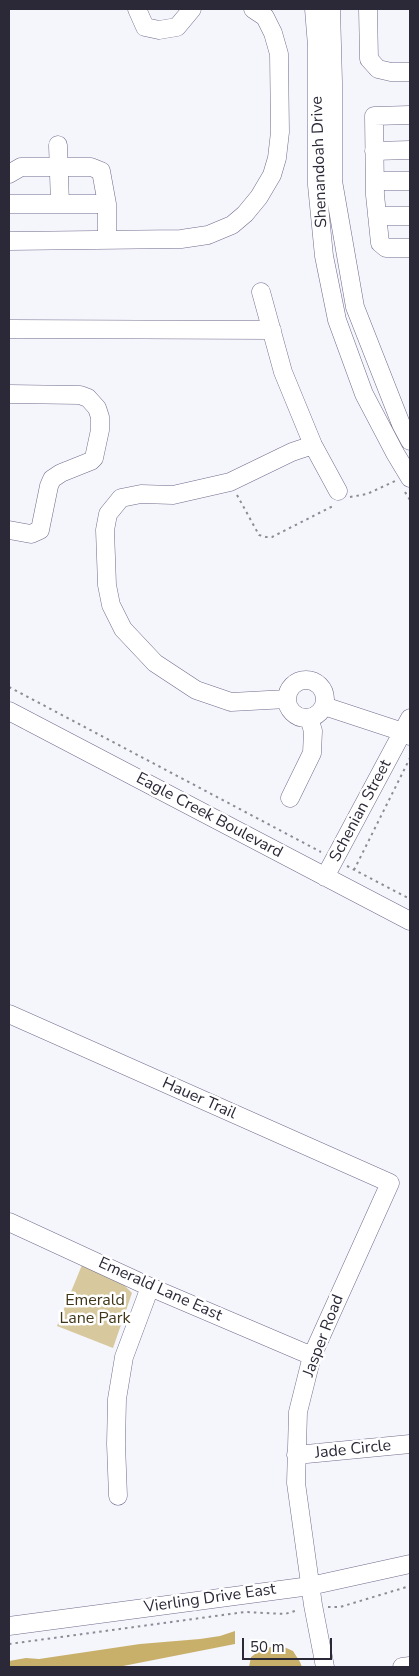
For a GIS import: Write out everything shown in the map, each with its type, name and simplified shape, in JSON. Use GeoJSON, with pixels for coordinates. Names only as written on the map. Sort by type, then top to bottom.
{"type":"FeatureCollection","features":[{"type":"Feature","properties":{"kind":"street"},"geometry":{"type":"LineString","coordinates":[[137,9],[145,27],[159,30],[177,27],[192,9]]}},
{"type":"Feature","properties":{"kind":"street"},"geometry":{"type":"LineString","coordinates":[[9,241],[181,239],[208,236],[232,225],[245,214],[259,198],[272,175],[277,158],[280,132],[279,54],[273,33],[265,17],[253,9]]}},
{"type":"Feature","properties":{"kind":"street","name":"Shenandoah Drive"},"geometry":{"type":"LineString","coordinates":[[314,9],[317,55],[317,185],[325,265],[337,320],[364,394],[395,453],[403,479]]}},
{"type":"Feature","properties":{"kind":"street","name":"Shenandoah Drive"},"geometry":{"type":"LineString","coordinates":[[331,9],[333,181],[355,307],[401,424],[410,441]]}},
{"type":"Feature","properties":{"kind":"street"},"geometry":{"type":"LineString","coordinates":[[368,9],[368,59],[378,69],[391,72],[410,72]]}},
{"type":"Feature","properties":{"kind":"street"},"geometry":{"type":"LineString","coordinates":[[410,116],[374,116],[375,181],[380,243],[386,248],[410,248]]}},
{"type":"Feature","properties":{"kind":"street"},"geometry":{"type":"LineString","coordinates":[[58,145],[60,204]]}},
{"type":"Feature","properties":{"kind":"street"},"geometry":{"type":"LineString","coordinates":[[374,151],[410,150]]}},
{"type":"Feature","properties":{"kind":"street"},"geometry":{"type":"LineString","coordinates":[[9,174],[21,167],[59,166],[91,168],[101,171],[107,204],[107,240]]}},
{"type":"Feature","properties":{"kind":"street"},"geometry":{"type":"LineString","coordinates":[[375,181],[410,181]]}},
{"type":"Feature","properties":{"kind":"street"},"geometry":{"type":"LineString","coordinates":[[9,204],[107,204]]}},
{"type":"Feature","properties":{"kind":"street"},"geometry":{"type":"LineString","coordinates":[[377,216],[410,216]]}},
{"type":"Feature","properties":{"kind":"street"},"geometry":{"type":"LineString","coordinates":[[261,292],[283,372],[313,445],[342,497]]}},
{"type":"Feature","properties":{"kind":"street"},"geometry":{"type":"LineString","coordinates":[[9,329],[272,330]]}},
{"type":"Feature","properties":{"kind":"street"},"geometry":{"type":"LineString","coordinates":[[9,394],[80,395],[88,398],[98,408],[100,417],[100,430],[94,458],[52,479],[40,530],[31,534],[9,530]]}},
{"type":"Feature","properties":{"kind":"street"},"geometry":{"type":"LineString","coordinates":[[287,699],[231,702],[196,690],[155,663],[123,629],[111,605],[105,530],[108,514],[120,498],[141,494],[173,495],[230,482],[292,452],[313,445]]}},
{"type":"Feature","properties":{"kind":"street"},"geometry":{"type":"LineString","coordinates":[[307,680],[318,684],[325,694],[324,706],[320,712],[309,718],[302,718],[291,712],[287,699],[291,687],[295,683],[307,680]]}},
{"type":"Feature","properties":{"kind":"street"},"geometry":{"type":"LineString","coordinates":[[324,706],[408,729]]}},
{"type":"Feature","properties":{"kind":"street","name":"Eagle Creek Boulevard"},"geometry":{"type":"LineString","coordinates":[[9,712],[410,921]]}},
{"type":"Feature","properties":{"kind":"street"},"geometry":{"type":"LineString","coordinates":[[290,798],[312,753],[313,731],[309,718]]}},
{"type":"Feature","properties":{"kind":"street","name":"Schenian Street"},"geometry":{"type":"LineString","coordinates":[[325,877],[408,729]]}},
{"type":"Feature","properties":{"kind":"street","name":"Hauer Trail"},"geometry":{"type":"LineString","coordinates":[[9,1014],[390,1183]]}},
{"type":"Feature","properties":{"kind":"street","name":"Jasper Road"},"geometry":{"type":"LineString","coordinates":[[324,1667],[310,1586],[296,1484],[298,1412],[312,1356],[390,1183]]}},
{"type":"Feature","properties":{"kind":"street","name":"Emerald Lane East"},"geometry":{"type":"LineString","coordinates":[[9,1222],[150,1287],[312,1356]]}},
{"type":"Feature","properties":{"kind":"street"},"geometry":{"type":"LineString","coordinates":[[118,1496],[117,1399],[124,1357],[150,1287]]}},
{"type":"Feature","properties":{"kind":"street","name":"Jade Circle"},"geometry":{"type":"LineString","coordinates":[[296,1455],[410,1444]]}},
{"type":"Feature","properties":{"kind":"street","name":"Vierling Drive East"},"geometry":{"type":"LineString","coordinates":[[9,1626],[310,1586],[410,1564]]}},
{"type":"Feature","properties":{"kind":"street"},"geometry":{"type":"LineString","coordinates":[[402,1667],[410,1666]]}},
{"type":"Feature","properties":{"kind":"path"},"geometry":{"type":"LineString","coordinates":[[237,495],[260,535],[266,538],[272,537],[342,497],[367,494],[403,479]]}},
{"type":"Feature","properties":{"kind":"path"},"geometry":{"type":"LineString","coordinates":[[9,687],[410,899]]}},
{"type":"Feature","properties":{"kind":"path"},"geometry":{"type":"LineString","coordinates":[[354,870],[410,758]]}},
{"type":"Feature","properties":{"kind":"path"},"geometry":{"type":"LineString","coordinates":[[9,1644],[246,1612],[285,1614],[313,1605],[340,1607],[410,1586]]}},
{"type":"Feature","properties":{"kind":"green space","name":"Emerald Lane Park"},"geometry":{"type":"Polygon","coordinates":[[[82,1265],[124,1285],[132,1293],[113,1348],[57,1326],[82,1265]]]}},
{"type":"Feature","properties":{"kind":"shaded area"},"geometry":{"type":"Polygon","coordinates":[[[235,1631],[235,1644],[118,1667],[9,1667],[9,1661],[26,1658],[39,1659],[140,1644],[200,1639],[220,1636],[235,1631]]]}},
{"type":"Feature","properties":{"kind":"shaded area"},"geometry":{"type":"Polygon","coordinates":[[[284,1647],[293,1651],[302,1667],[249,1667],[251,1657],[262,1649],[284,1647]]]}}]}
